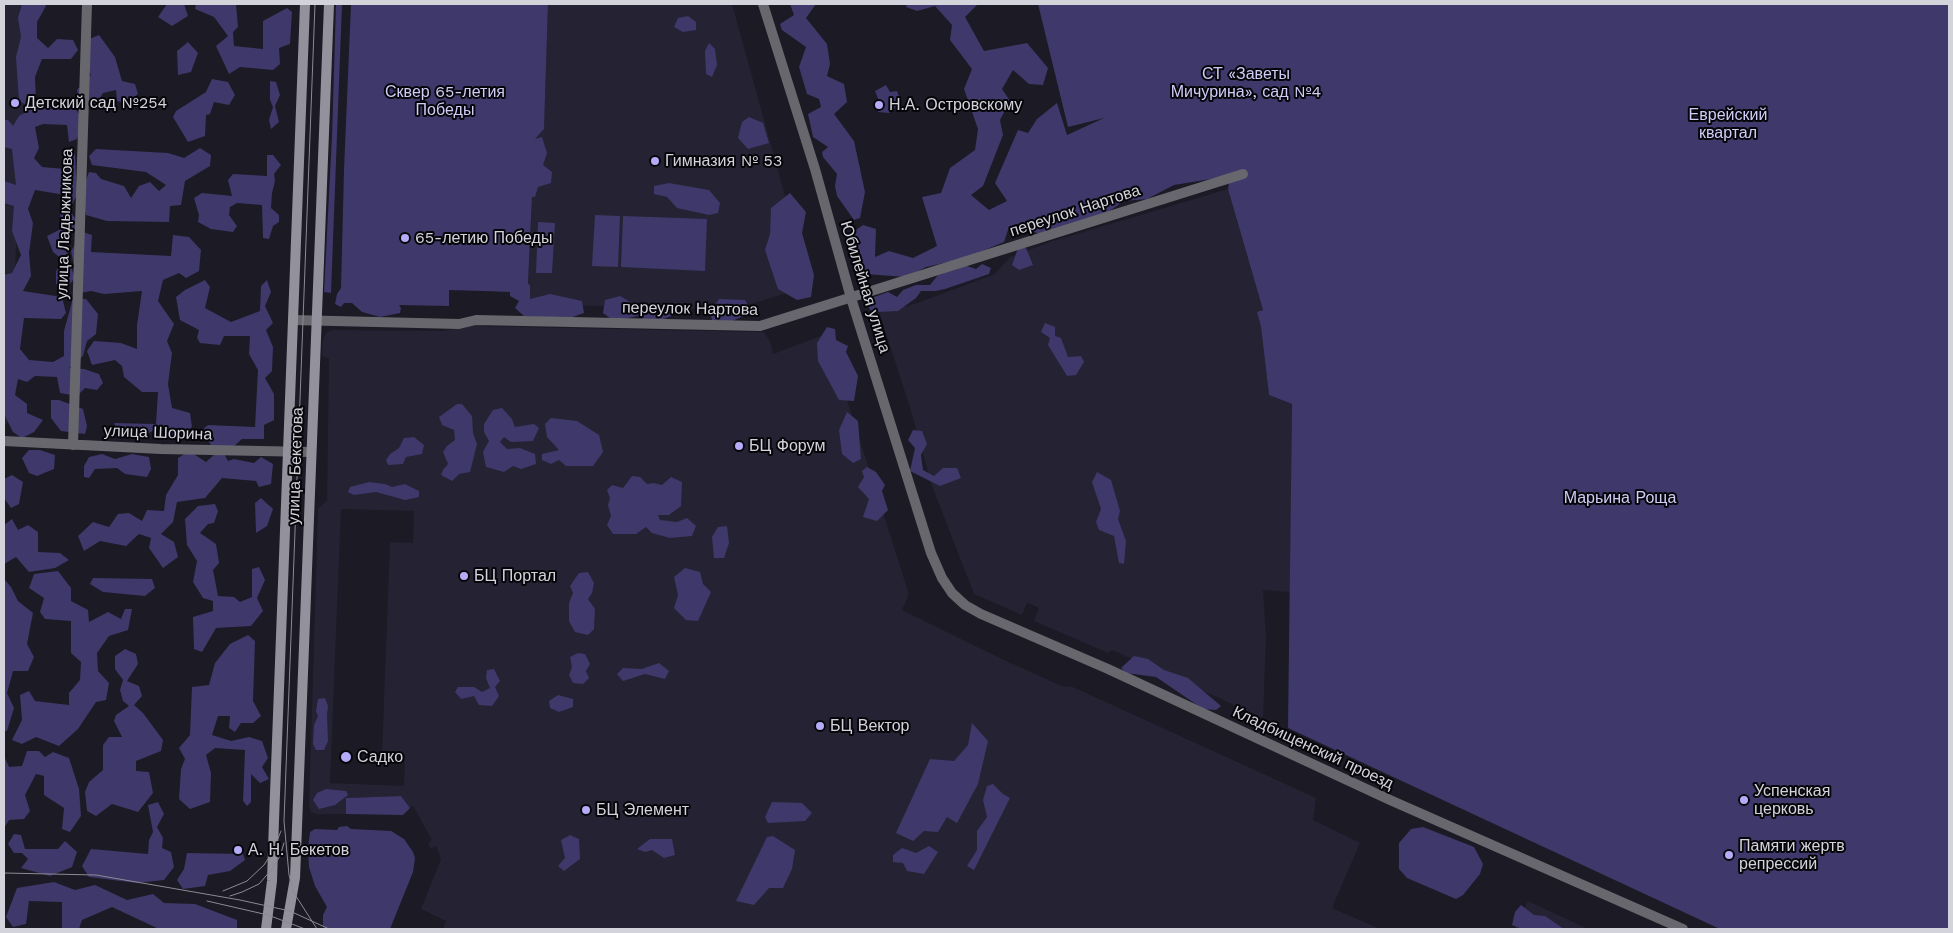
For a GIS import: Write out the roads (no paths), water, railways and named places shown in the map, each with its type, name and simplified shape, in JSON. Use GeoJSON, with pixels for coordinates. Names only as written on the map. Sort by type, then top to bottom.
{"type":"FeatureCollection","features":[{"type":"Feature","properties":{"kind":"main road","name":"улица Бекетова"},"geometry":{"type":"LineString","coordinates":[[266,929],[272,881],[305,4]]}},
{"type":"Feature","properties":{"kind":"main road","name":"улица Бекетова"},"geometry":{"type":"LineString","coordinates":[[286,929],[295,878],[328,4]]}},
{"type":"Feature","properties":{"kind":"street","name":"улица Ладыжникова"},"geometry":{"type":"LineString","coordinates":[[72,445],[87,4]]}},
{"type":"Feature","properties":{"kind":"street","name":"Юбилейная улица"},"geometry":{"type":"LineString","coordinates":[[763,4],[815,169],[851,298],[931,552],[942,578]]}},
{"type":"Feature","properties":{"kind":"street","name":"переулок Нартова"},"geometry":{"type":"LineString","coordinates":[[293,320],[459,324],[476,320],[760,326],[1243,174]]}},
{"type":"Feature","properties":{"kind":"street","name":"улица Шорина"},"geometry":{"type":"LineString","coordinates":[[4,441],[161,449],[311,452]]}},
{"type":"Feature","properties":{"kind":"street","name":"Кладбищенский проезд"},"geometry":{"type":"LineString","coordinates":[[942,578],[952,593],[965,605],[981,614],[1099,665],[1395,802],[1683,929]]}},
{"type":"Feature","properties":{"kind":"tram line"},"geometry":{"type":"LineString","coordinates":[[315,4],[284,821],[289,875],[294,893],[317,929]]}},
{"type":"Feature","properties":{"kind":"tram line"},"geometry":{"type":"LineString","coordinates":[[223,891],[247,881],[264,865],[273,851],[281,831]]}},
{"type":"Feature","properties":{"kind":"tram line"},"geometry":{"type":"LineString","coordinates":[[230,896],[259,884],[280,856],[284,843]]}},
{"type":"Feature","properties":{"kind":"tram line"},"geometry":{"type":"LineString","coordinates":[[4,873],[96,875],[240,900],[290,911],[329,929]]}},
{"type":"Feature","properties":{"kind":"tram line"},"geometry":{"type":"LineString","coordinates":[[207,901],[268,915],[305,929]]}},
{"type":"Feature","properties":{"kind":"place","name":"Детский сад №254"},"geometry":{"type":"Point","coordinates":[15,103]}},
{"type":"Feature","properties":{"kind":"place","name":"Н.А. Островскому"},"geometry":{"type":"Point","coordinates":[879,105]}},
{"type":"Feature","properties":{"kind":"place","name":"Гимназия № 53"},"geometry":{"type":"Point","coordinates":[655,161]}},
{"type":"Feature","properties":{"kind":"place","name":"65-летию Победы"},"geometry":{"type":"Point","coordinates":[405,238]}},
{"type":"Feature","properties":{"kind":"place","name":"БЦ Форум"},"geometry":{"type":"Point","coordinates":[739,446]}},
{"type":"Feature","properties":{"kind":"place","name":"БЦ Портал"},"geometry":{"type":"Point","coordinates":[464,576]}},
{"type":"Feature","properties":{"kind":"place","name":"БЦ Вектор"},"geometry":{"type":"Point","coordinates":[820,726]}},
{"type":"Feature","properties":{"kind":"place","name":"Садко"},"geometry":{"type":"Point","coordinates":[346,757]}},
{"type":"Feature","properties":{"kind":"place","name":"Успенская церковь"},"geometry":{"type":"Point","coordinates":[1744,800]}},
{"type":"Feature","properties":{"kind":"place","name":"БЦ Элемент"},"geometry":{"type":"Point","coordinates":[586,810]}},
{"type":"Feature","properties":{"kind":"place","name":"А. Н. Бекетов"},"geometry":{"type":"Point","coordinates":[238,850]}},
{"type":"Feature","properties":{"kind":"place","name":"Памяти жертв репрессий"},"geometry":{"type":"Point","coordinates":[1729,855]}},
{"type":"Feature","properties":{"kind":"park label","name":"СТ «Заветы Мичурина», сад №4"},"geometry":{"type":"Point","coordinates":[1246,83]}},
{"type":"Feature","properties":{"kind":"park label","name":"Сквер 65-летия Победы"},"geometry":{"type":"Point","coordinates":[445,101]}},
{"type":"Feature","properties":{"kind":"park label","name":"Еврейский квартал"},"geometry":{"type":"Point","coordinates":[1728,124]}},
{"type":"Feature","properties":{"kind":"park label","name":"Марьина Роща"},"geometry":{"type":"Point","coordinates":[1620,498]}}]}
